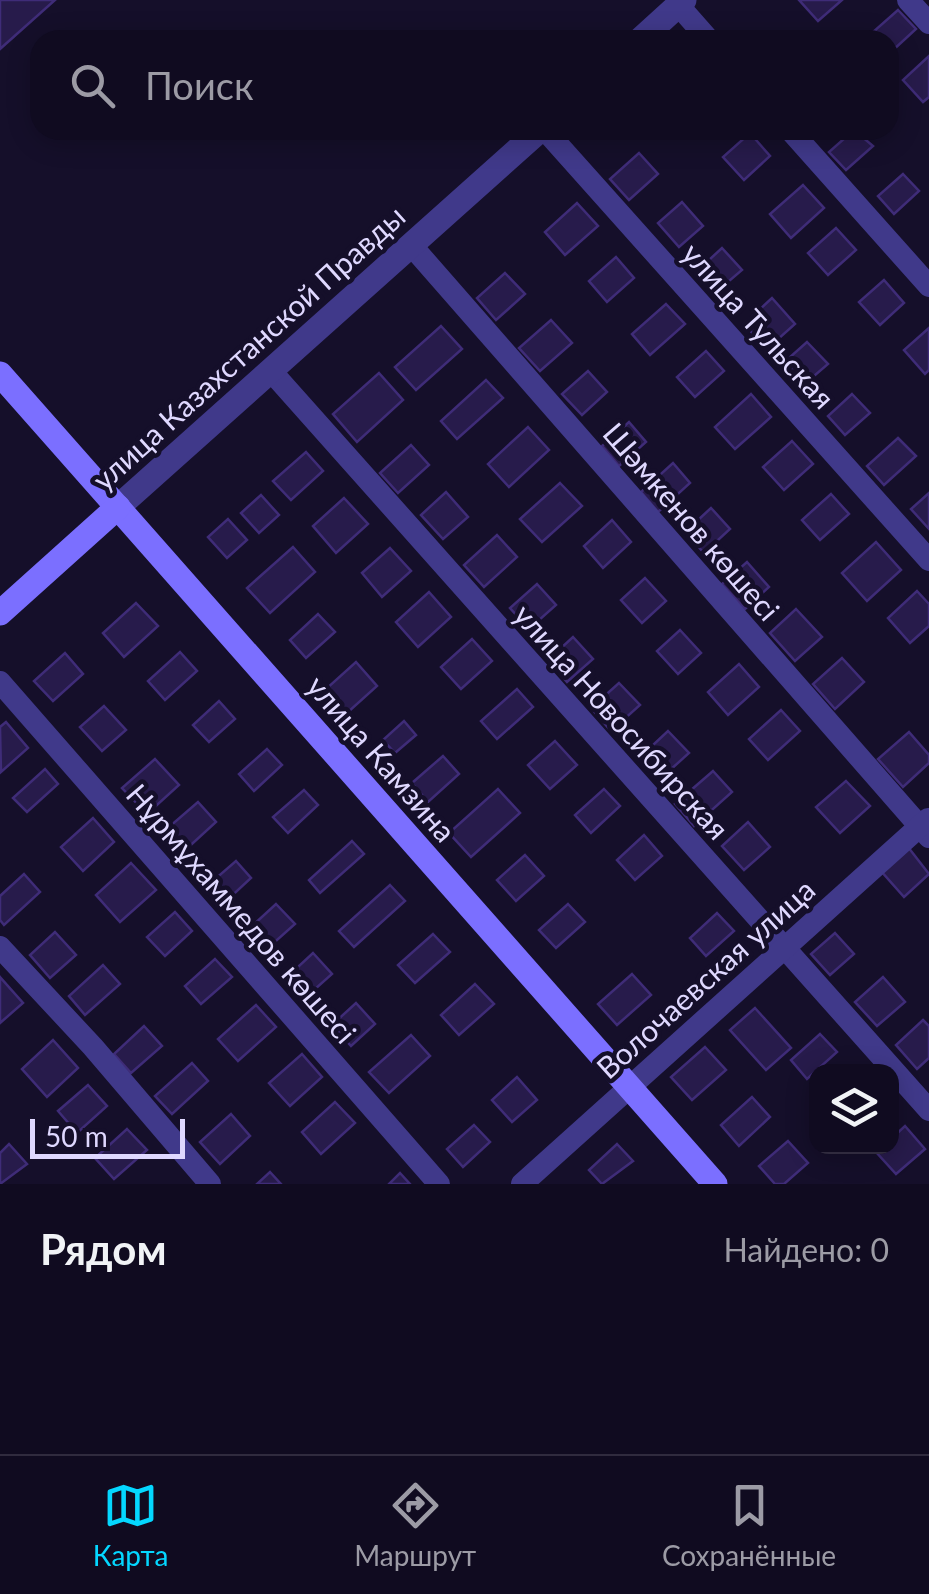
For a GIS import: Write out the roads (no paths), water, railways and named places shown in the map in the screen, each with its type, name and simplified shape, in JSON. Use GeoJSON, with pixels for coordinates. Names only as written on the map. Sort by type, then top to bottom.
{"type":"FeatureCollection","features":[{"type":"Feature","properties":{"kind":"main road","name":"улица Камзина"},"geometry":{"type":"LineString","coordinates":[[0,374],[715,1184]]}},
{"type":"Feature","properties":{"kind":"main road","name":"улица Казахстанской Правды"},"geometry":{"type":"LineString","coordinates":[[0,613],[118,507]]}},
{"type":"Feature","properties":{"kind":"street"},"geometry":{"type":"LineString","coordinates":[[908,0],[929,23]]}},
{"type":"Feature","properties":{"kind":"street"},"geometry":{"type":"LineString","coordinates":[[651,30],[681,3],[702,30]]}},
{"type":"Feature","properties":{"kind":"street","name":"улица Казахстанской Правды"},"geometry":{"type":"LineString","coordinates":[[118,507],[531,140]]}},
{"type":"Feature","properties":{"kind":"street","name":"улица Тульская"},"geometry":{"type":"LineString","coordinates":[[551,140],[929,560]]}},
{"type":"Feature","properties":{"kind":"street"},"geometry":{"type":"LineString","coordinates":[[799,140],[929,286]]}},
{"type":"Feature","properties":{"kind":"street","name":"Шәмкенов көшесі"},"geometry":{"type":"LineString","coordinates":[[411,246],[926,827]]}},
{"type":"Feature","properties":{"kind":"street","name":"улица Новосибирская"},"geometry":{"type":"LineString","coordinates":[[271,371],[929,1110]]}},
{"type":"Feature","properties":{"kind":"street","name":"Нұрмұхаммедов көшесі"},"geometry":{"type":"LineString","coordinates":[[0,682],[439,1184]]}},
{"type":"Feature","properties":{"kind":"street","name":"Волочаевская улица"},"geometry":{"type":"LineString","coordinates":[[522,1184],[627,1086],[926,827]]}},
{"type":"Feature","properties":{"kind":"street"},"geometry":{"type":"LineString","coordinates":[[0,947],[94,1047],[210,1184]]}}]}
